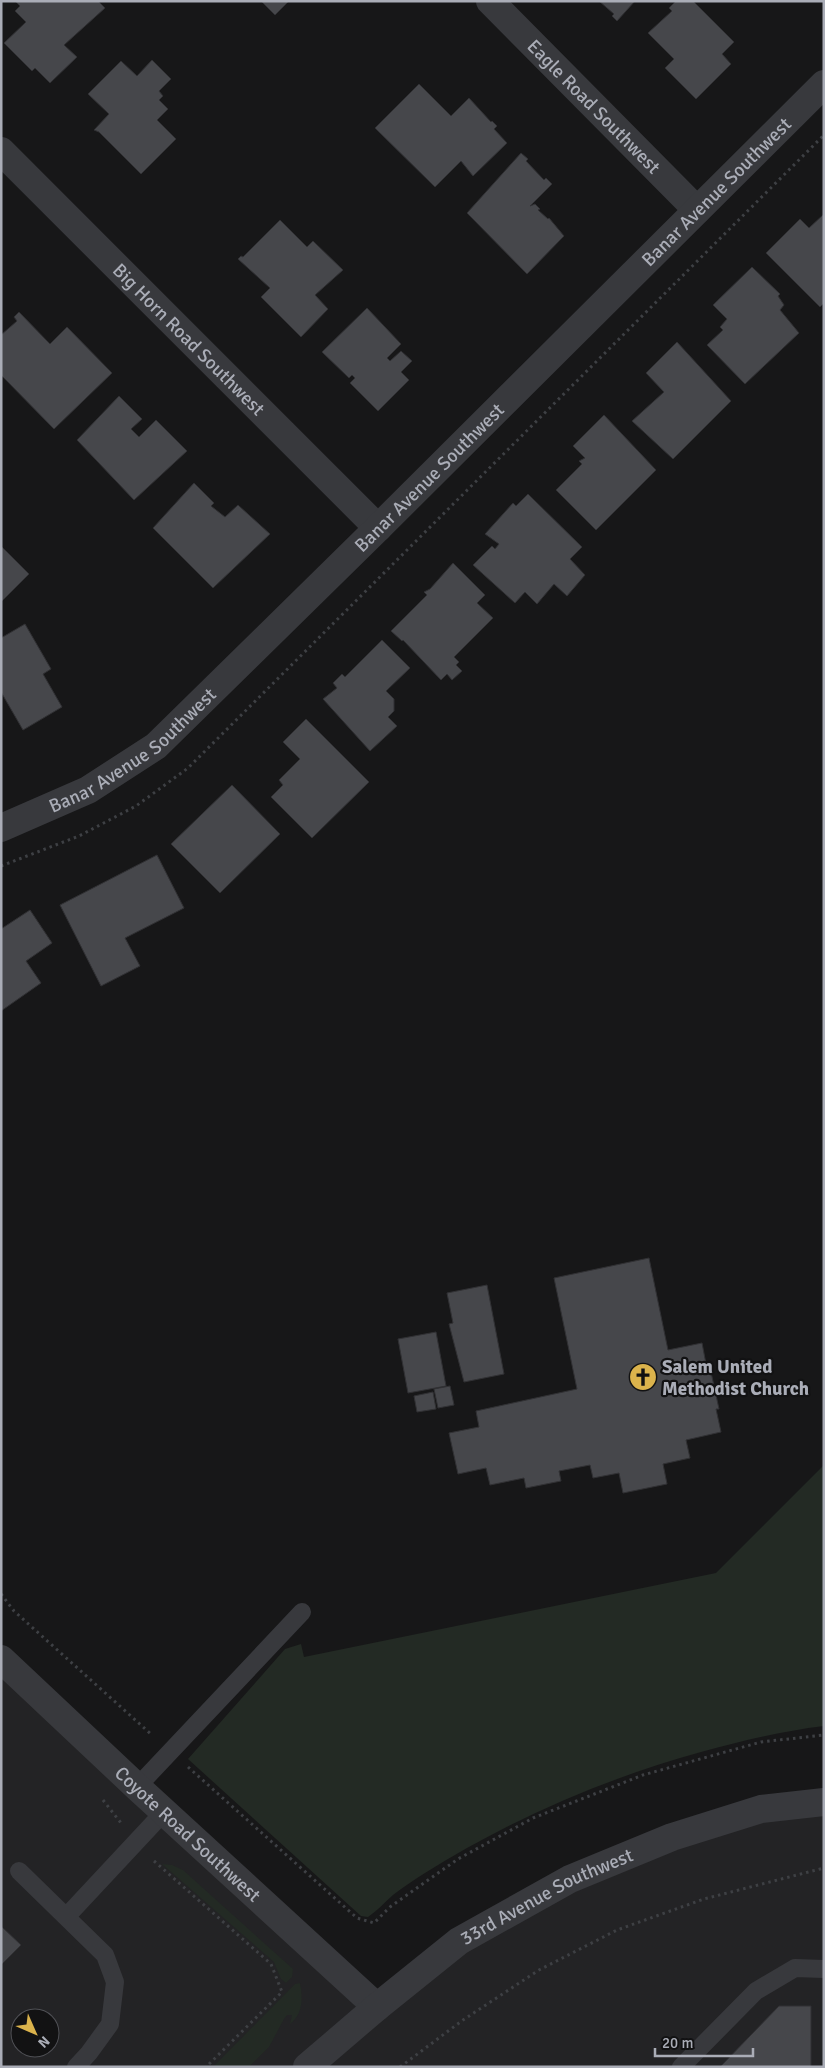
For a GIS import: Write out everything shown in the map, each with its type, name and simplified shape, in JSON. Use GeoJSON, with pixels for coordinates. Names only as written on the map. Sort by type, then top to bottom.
{"type":"FeatureCollection","features":[{"type":"Feature","properties":{"kind":"street","name":"Eagle Road Southwest"},"geometry":{"type":"LineString","coordinates":[[490,1],[697,210]]}},
{"type":"Feature","properties":{"kind":"street","name":"Banar Avenue Southwest"},"geometry":{"type":"LineString","coordinates":[[1,828],[88,790],[156,746],[824,84]]}},
{"type":"Feature","properties":{"kind":"street","name":"Big Horn Road Southwest"},"geometry":{"type":"LineString","coordinates":[[1,151],[378,528]]}},
{"type":"Feature","properties":{"kind":"street","name":"Coyote Road Southwest"},"geometry":{"type":"LineString","coordinates":[[1,1660],[377,2007]]}},
{"type":"Feature","properties":{"kind":"street","name":"33rd Avenue Southwest"},"geometry":{"type":"LineString","coordinates":[[307,2067],[377,2007],[459,1941],[570,1879],[672,1837],[761,1809],[824,1802]]}},
{"type":"Feature","properties":{"kind":"lane"},"geometry":{"type":"LineString","coordinates":[[137,1787],[302,1612]]}},
{"type":"Feature","properties":{"kind":"lane"},"geometry":{"type":"LineString","coordinates":[[66,1917],[164,1812]]}},
{"type":"Feature","properties":{"kind":"lane"},"geometry":{"type":"LineString","coordinates":[[18,1871],[105,1955],[114,1982],[110,2024],[89,2053],[76,2067]]}},
{"type":"Feature","properties":{"kind":"lane"},"geometry":{"type":"LineString","coordinates":[[681,2067],[756,1991],[795,1968],[824,1969]]}},
{"type":"Feature","properties":{"kind":"path"},"geometry":{"type":"LineString","coordinates":[[1,1594],[14,1611],[357,1918],[374,1923],[390,1906],[458,1860],[533,1818],[643,1775],[761,1742],[824,1735]]}},
{"type":"Feature","properties":{"kind":"path"},"geometry":{"type":"LineString","coordinates":[[97,1793],[136,1843],[156,1863],[271,1964],[282,1992],[206,2067]]}},
{"type":"Feature","properties":{"kind":"path"},"geometry":{"type":"LineString","coordinates":[[400,2067],[462,2020],[539,1970],[617,1930],[704,1899],[824,1868]]}},
{"type":"Feature","properties":{"kind":"shaded area"},"geometry":{"type":"Polygon","coordinates":[[[824,1465],[824,1726],[762,1737],[701,1752],[629,1775],[559,1802],[458,1853],[405,1886],[368,1917],[361,1916],[188,1759],[285,1649],[301,1644],[304,1657],[716,1573],[824,1465]]]}},
{"type":"Feature","properties":{"kind":"shaded area"},"geometry":{"type":"Polygon","coordinates":[[[1,1660],[377,2007],[570,1879],[824,1802],[824,2067],[1,2067],[1,1660]]]}},
{"type":"Feature","properties":{"kind":"shaded area"},"geometry":{"type":"Polygon","coordinates":[[[162,1864],[172,1865],[183,1870],[293,1969],[292,1977],[286,1983],[281,1979],[274,1962],[162,1864]]]}},
{"type":"Feature","properties":{"kind":"shaded area"},"geometry":{"type":"Polygon","coordinates":[[[300,1983],[302,2000],[300,2011],[290,2024],[292,2015],[287,2015],[269,2047],[249,2067],[213,2067],[295,1984],[300,1983]]]}},
{"type":"Feature","properties":{"kind":"building"},"geometry":{"type":"Polygon","coordinates":[[[15,1],[98,1],[105,8],[64,45],[77,57],[50,83],[35,68],[32,71],[4,43],[26,22],[15,11],[20,6],[15,1]]]}},
{"type":"Feature","properties":{"kind":"building"},"geometry":{"type":"Polygon","coordinates":[[[261,1],[289,1],[275,15],[261,1]]]}},
{"type":"Feature","properties":{"kind":"building"},"geometry":{"type":"Polygon","coordinates":[[[599,1],[635,1],[617,21],[612,16],[614,14],[599,1]]]}},
{"type":"Feature","properties":{"kind":"building"},"geometry":{"type":"Polygon","coordinates":[[[676,1],[693,1],[734,42],[722,54],[731,64],[696,99],[665,68],[674,59],[648,33],[672,11],[669,8],[676,1]]]}},
{"type":"Feature","properties":{"kind":"building"},"geometry":{"type":"Polygon","coordinates":[[[152,60],[171,79],[159,91],[163,96],[159,100],[168,109],[157,120],[176,139],[141,174],[99,132],[94,130],[109,114],[88,94],[121,61],[137,76],[152,60]]]}},
{"type":"Feature","properties":{"kind":"building"},"geometry":{"type":"Polygon","coordinates":[[[419,84],[451,116],[469,98],[497,126],[494,129],[507,143],[473,176],[461,161],[435,187],[375,128],[419,84]]]}},
{"type":"Feature","properties":{"kind":"building"},"geometry":{"type":"Polygon","coordinates":[[[521,153],[544,180],[546,178],[552,184],[530,206],[535,204],[540,209],[538,210],[549,218],[564,236],[527,274],[467,213],[521,153]]]}},
{"type":"Feature","properties":{"kind":"building"},"geometry":{"type":"Polygon","coordinates":[[[824,214],[824,303],[820,307],[766,253],[800,219],[809,228],[824,214]]]}},
{"type":"Feature","properties":{"kind":"building"},"geometry":{"type":"Polygon","coordinates":[[[280,220],[307,247],[313,241],[343,270],[315,295],[328,309],[301,337],[261,297],[270,288],[238,259],[241,256],[243,257],[280,220]]]}},
{"type":"Feature","properties":{"kind":"building"},"geometry":{"type":"Polygon","coordinates":[[[752,267],[780,294],[778,296],[784,305],[780,310],[799,333],[745,384],[707,345],[723,330],[720,327],[727,319],[713,305],[752,267]]]}},
{"type":"Feature","properties":{"kind":"building"},"geometry":{"type":"Polygon","coordinates":[[[367,308],[401,344],[387,358],[390,361],[401,351],[412,361],[401,372],[409,380],[378,411],[350,383],[355,378],[352,375],[349,378],[322,352],[367,308]]]}},
{"type":"Feature","properties":{"kind":"building"},"geometry":{"type":"Polygon","coordinates":[[[19,312],[50,344],[67,327],[112,373],[54,429],[1,375],[1,335],[17,321],[14,317],[19,312]]]}},
{"type":"Feature","properties":{"kind":"building"},"geometry":{"type":"Polygon","coordinates":[[[677,342],[731,401],[673,459],[632,421],[664,392],[646,373],[677,342]]]}},
{"type":"Feature","properties":{"kind":"building"},"geometry":{"type":"Polygon","coordinates":[[[119,396],[142,419],[131,429],[139,437],[156,420],[187,451],[134,500],[77,440],[119,396]]]}},
{"type":"Feature","properties":{"kind":"building"},"geometry":{"type":"Polygon","coordinates":[[[604,415],[656,470],[596,530],[556,490],[582,464],[579,461],[585,458],[573,446],[604,415]]]}},
{"type":"Feature","properties":{"kind":"building"},"geometry":{"type":"Polygon","coordinates":[[[194,483],[214,503],[211,506],[225,517],[238,505],[270,534],[213,588],[153,528],[194,483]]]}},
{"type":"Feature","properties":{"kind":"building"},"geometry":{"type":"Polygon","coordinates":[[[528,494],[582,547],[570,559],[585,575],[567,596],[554,584],[537,604],[525,592],[515,603],[473,565],[492,546],[495,549],[499,544],[485,534],[513,503],[516,506],[528,494]]]}},
{"type":"Feature","properties":{"kind":"building"},"geometry":{"type":"Polygon","coordinates":[[[1,546],[29,574],[1,602],[1,546]]]}},
{"type":"Feature","properties":{"kind":"building"},"geometry":{"type":"Polygon","coordinates":[[[453,563],[485,595],[477,603],[493,618],[454,657],[459,662],[456,665],[462,671],[452,680],[447,674],[441,680],[403,640],[391,631],[427,595],[424,592],[430,589],[453,563]]]}},
{"type":"Feature","properties":{"kind":"building"},"geometry":{"type":"Polygon","coordinates":[[[25,624],[51,669],[43,674],[62,707],[23,730],[1,692],[1,638],[25,624]]]}},
{"type":"Feature","properties":{"kind":"building"},"geometry":{"type":"Polygon","coordinates":[[[382,640],[410,668],[386,691],[394,699],[394,711],[388,717],[397,726],[370,751],[323,699],[337,688],[333,683],[342,674],[345,677],[382,640]]]}},
{"type":"Feature","properties":{"kind":"building"},"geometry":{"type":"Polygon","coordinates":[[[306,719],[369,782],[312,838],[271,797],[283,785],[279,780],[300,759],[283,742],[306,719]]]}},
{"type":"Feature","properties":{"kind":"building"},"geometry":{"type":"Polygon","coordinates":[[[232,785],[280,834],[220,893],[171,844],[232,785]]]}},
{"type":"Feature","properties":{"kind":"building"},"geometry":{"type":"Polygon","coordinates":[[[157,855],[184,908],[125,938],[140,966],[101,986],[60,905],[157,855]]]}},
{"type":"Feature","properties":{"kind":"building"},"geometry":{"type":"Polygon","coordinates":[[[30,910],[52,943],[26,961],[41,983],[1,1011],[1,929],[30,910]]]}},
{"type":"Feature","properties":{"kind":"building","name":"Salem United Methodist Church"},"geometry":{"type":"Polygon","coordinates":[[[649,1258],[668,1350],[702,1343],[706,1364],[709,1363],[719,1409],[716,1409],[721,1432],[686,1440],[690,1458],[663,1464],[667,1484],[623,1493],[619,1473],[593,1478],[590,1465],[559,1471],[561,1481],[526,1488],[524,1478],[490,1485],[486,1468],[458,1474],[449,1433],[479,1427],[476,1411],[577,1389],[554,1278],[649,1258]]]}},
{"type":"Feature","properties":{"kind":"building"},"geometry":{"type":"Polygon","coordinates":[[[487,1285],[504,1374],[464,1382],[449,1324],[453,1323],[447,1293],[487,1285]]]}},
{"type":"Feature","properties":{"kind":"building"},"geometry":{"type":"Polygon","coordinates":[[[436,1332],[446,1386],[408,1393],[398,1339],[436,1332]]]}},
{"type":"Feature","properties":{"kind":"building"},"geometry":{"type":"Polygon","coordinates":[[[450,1386],[454,1405],[438,1408],[434,1389],[450,1386]]]}},
{"type":"Feature","properties":{"kind":"building"},"geometry":{"type":"Polygon","coordinates":[[[433,1392],[436,1409],[417,1412],[414,1396],[433,1392]]]}},
{"type":"Feature","properties":{"kind":"building"},"geometry":{"type":"Polygon","coordinates":[[[1,1926],[21,1945],[1,1965],[1,1926]]]}},
{"type":"Feature","properties":{"kind":"building"},"geometry":{"type":"Polygon","coordinates":[[[779,2006],[811,2006],[811,2067],[720,2067],[779,2006]]]}},
{"type":"Feature","properties":{"kind":"place","name":"Salem United Methodist Church"},"geometry":{"type":"Point","coordinates":[643,1377]}}]}
